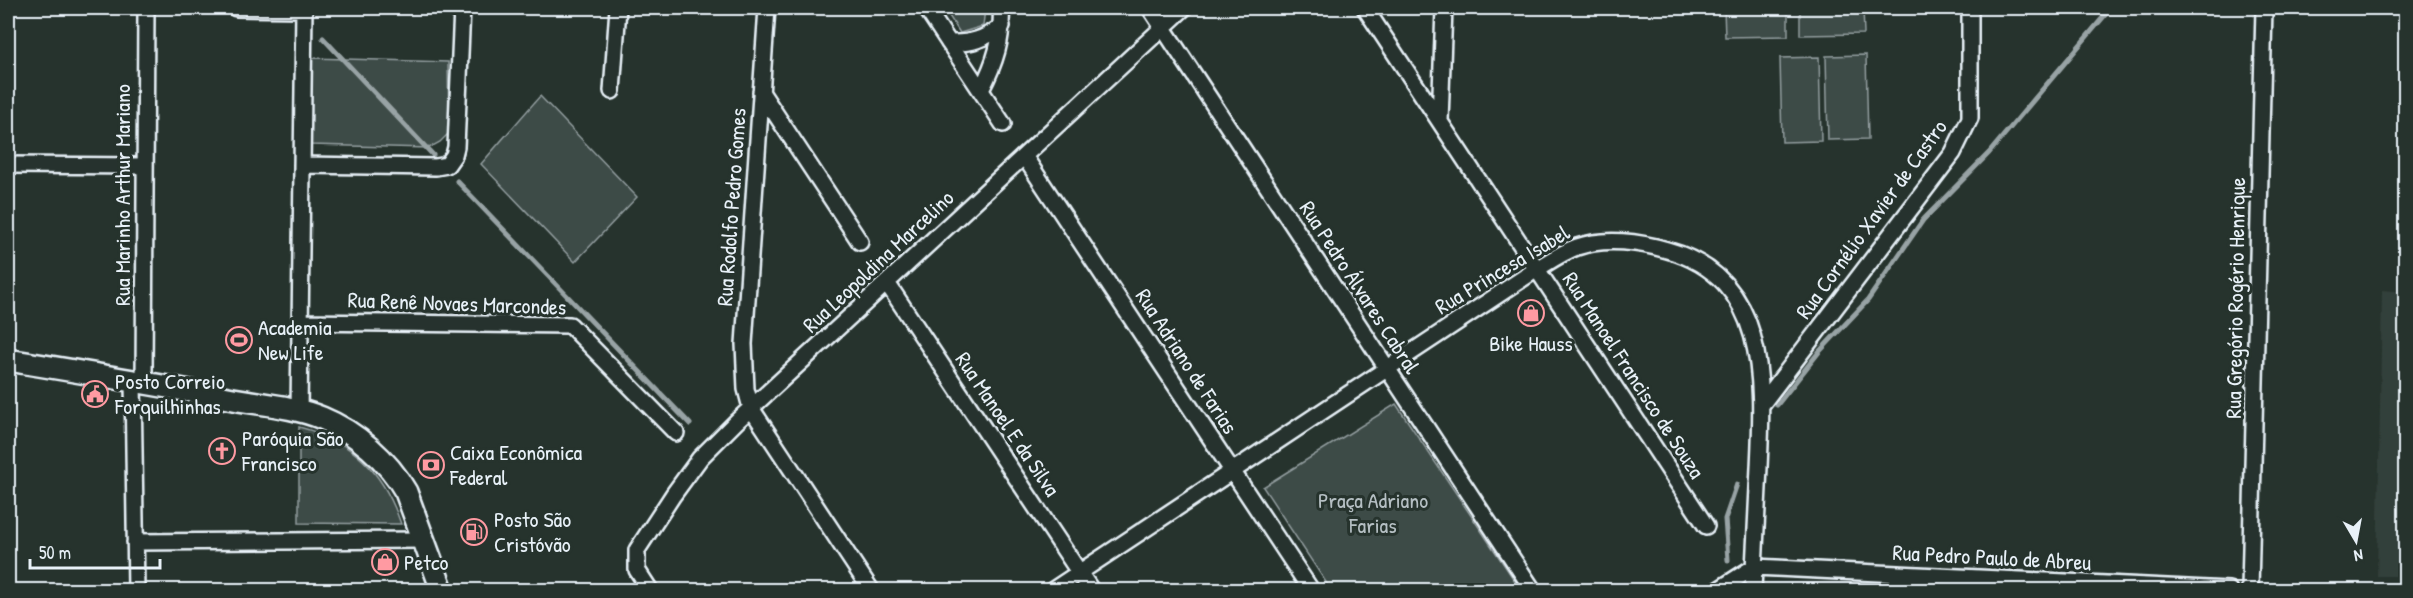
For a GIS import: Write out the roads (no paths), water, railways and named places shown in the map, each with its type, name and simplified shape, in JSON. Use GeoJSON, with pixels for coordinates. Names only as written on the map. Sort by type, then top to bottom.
{"type":"FeatureCollection","features":[{"type":"Feature","properties":{"kind":"main road"},"geometry":{"type":"LineString","coordinates":[[8,360],[139,381],[321,418],[353,436],[383,461],[406,492],[441,590]]}},
{"type":"Feature","properties":{"kind":"street","name":"Rua Marinho Arthur Mariano"},"geometry":{"type":"LineString","coordinates":[[136,591],[135,542],[146,8]]}},
{"type":"Feature","properties":{"kind":"street"},"geometry":{"type":"LineString","coordinates":[[236,8],[304,8],[299,412]]}},
{"type":"Feature","properties":{"kind":"street"},"geometry":{"type":"LineString","coordinates":[[302,165],[436,167],[447,165],[456,147],[462,8]]}},
{"type":"Feature","properties":{"kind":"street"},"geometry":{"type":"LineString","coordinates":[[612,91],[618,8]]}},
{"type":"Feature","properties":{"kind":"street","name":"Rua Rodolfo Pedro Gomes"},"geometry":{"type":"LineString","coordinates":[[751,408],[746,389],[744,344],[767,8]]}},
{"type":"Feature","properties":{"kind":"street"},"geometry":{"type":"LineString","coordinates":[[926,8],[1003,124]]}},
{"type":"Feature","properties":{"kind":"street"},"geometry":{"type":"LineString","coordinates":[[981,90],[997,56],[1002,26],[1002,8]]}},
{"type":"Feature","properties":{"kind":"street","name":"Rua Pedro Álvares Cabral"},"geometry":{"type":"LineString","coordinates":[[1150,8],[1533,591]]}},
{"type":"Feature","properties":{"kind":"street","name":"Rua Leopoldina Marcelino"},"geometry":{"type":"LineString","coordinates":[[650,591],[637,570],[637,550],[700,458],[751,408],[1184,8]]}},
{"type":"Feature","properties":{"kind":"street","name":"Rua Manoel Francisco de Souza"},"geometry":{"type":"LineString","coordinates":[[1365,8],[1706,526]]}},
{"type":"Feature","properties":{"kind":"street"},"geometry":{"type":"LineString","coordinates":[[1440,121],[1444,8]]}},
{"type":"Feature","properties":{"kind":"street","name":"Rua Cornélio Xavier de Castro"},"geometry":{"type":"LineString","coordinates":[[1762,404],[1953,153],[1964,133],[1970,118],[1971,98],[1970,8]]}},
{"type":"Feature","properties":{"kind":"street","name":"Rua Gregório Rogério Henrique"},"geometry":{"type":"LineString","coordinates":[[2250,591],[2264,8]]}},
{"type":"Feature","properties":{"kind":"street"},"geometry":{"type":"LineString","coordinates":[[949,43],[964,44],[982,39],[1002,26]]}},
{"type":"Feature","properties":{"kind":"street"},"geometry":{"type":"LineString","coordinates":[[761,92],[860,242]]}},
{"type":"Feature","properties":{"kind":"street","name":"Rua Adriano de Farias"},"geometry":{"type":"LineString","coordinates":[[1024,156],[1311,591]]}},
{"type":"Feature","properties":{"kind":"street"},"geometry":{"type":"LineString","coordinates":[[8,165],[144,166]]}},
{"type":"Feature","properties":{"kind":"street","name":"Rua Princesa Isabel"},"geometry":{"type":"LineString","coordinates":[[1053,591],[1537,269],[1576,247],[1608,242],[1650,245],[1694,259],[1709,268],[1732,291],[1749,325],[1760,367],[1762,404],[1753,591]]}},
{"type":"Feature","properties":{"kind":"street","name":"Rua Manoel E da Silva"},"geometry":{"type":"LineString","coordinates":[[887,283],[1091,591]]}},
{"type":"Feature","properties":{"kind":"street","name":"Rua Renê Novaes Marcondes"},"geometry":{"type":"LineString","coordinates":[[300,322],[570,325],[676,433]]}},
{"type":"Feature","properties":{"kind":"street"},"geometry":{"type":"LineString","coordinates":[[751,408],[872,591]]}},
{"type":"Feature","properties":{"kind":"street"},"geometry":{"type":"LineString","coordinates":[[135,542],[422,540]]}},
{"type":"Feature","properties":{"kind":"street"},"geometry":{"type":"LineString","coordinates":[[1718,591],[1754,567]]}},
{"type":"Feature","properties":{"kind":"street","name":"Rua Pedro Paulo de Abreu"},"geometry":{"type":"LineString","coordinates":[[1754,567],[2065,587],[2229,591]]}},
{"type":"Feature","properties":{"kind":"waterway"},"geometry":{"type":"LineString","coordinates":[[1777,405],[1819,352],[1868,300],[1923,220],[1989,153],[2111,8]]}},
{"type":"Feature","properties":{"kind":"waterway"},"geometry":{"type":"LineString","coordinates":[[323,38],[433,155]]}},
{"type":"Feature","properties":{"kind":"waterway"},"geometry":{"type":"LineString","coordinates":[[457,181],[690,424]]}},
{"type":"Feature","properties":{"kind":"waterway"},"geometry":{"type":"LineString","coordinates":[[1728,560],[1725,519],[1737,484]]}},
{"type":"Feature","properties":{"kind":"place","name":"Bike Hauss"},"geometry":{"type":"Point","coordinates":[1531,313]}},
{"type":"Feature","properties":{"kind":"place","name":"Academia New Life"},"geometry":{"type":"Point","coordinates":[239,340]}},
{"type":"Feature","properties":{"kind":"place","name":"Posto Correio Forquilhinhas"},"geometry":{"type":"Point","coordinates":[95,394]}},
{"type":"Feature","properties":{"kind":"place","name":"Paróquia São Francisco"},"geometry":{"type":"Point","coordinates":[222,451]}},
{"type":"Feature","properties":{"kind":"place","name":"Caixa Econômica Federal"},"geometry":{"type":"Point","coordinates":[431,465]}},
{"type":"Feature","properties":{"kind":"place","name":"Posto São Cristóvão"},"geometry":{"type":"Point","coordinates":[474,532]}},
{"type":"Feature","properties":{"kind":"place","name":"Petco"},"geometry":{"type":"Point","coordinates":[385,562]}},
{"type":"Feature","properties":{"kind":"park label","name":"Praça Adriano Farias"},"geometry":{"type":"Point","coordinates":[1373,512]}}]}
